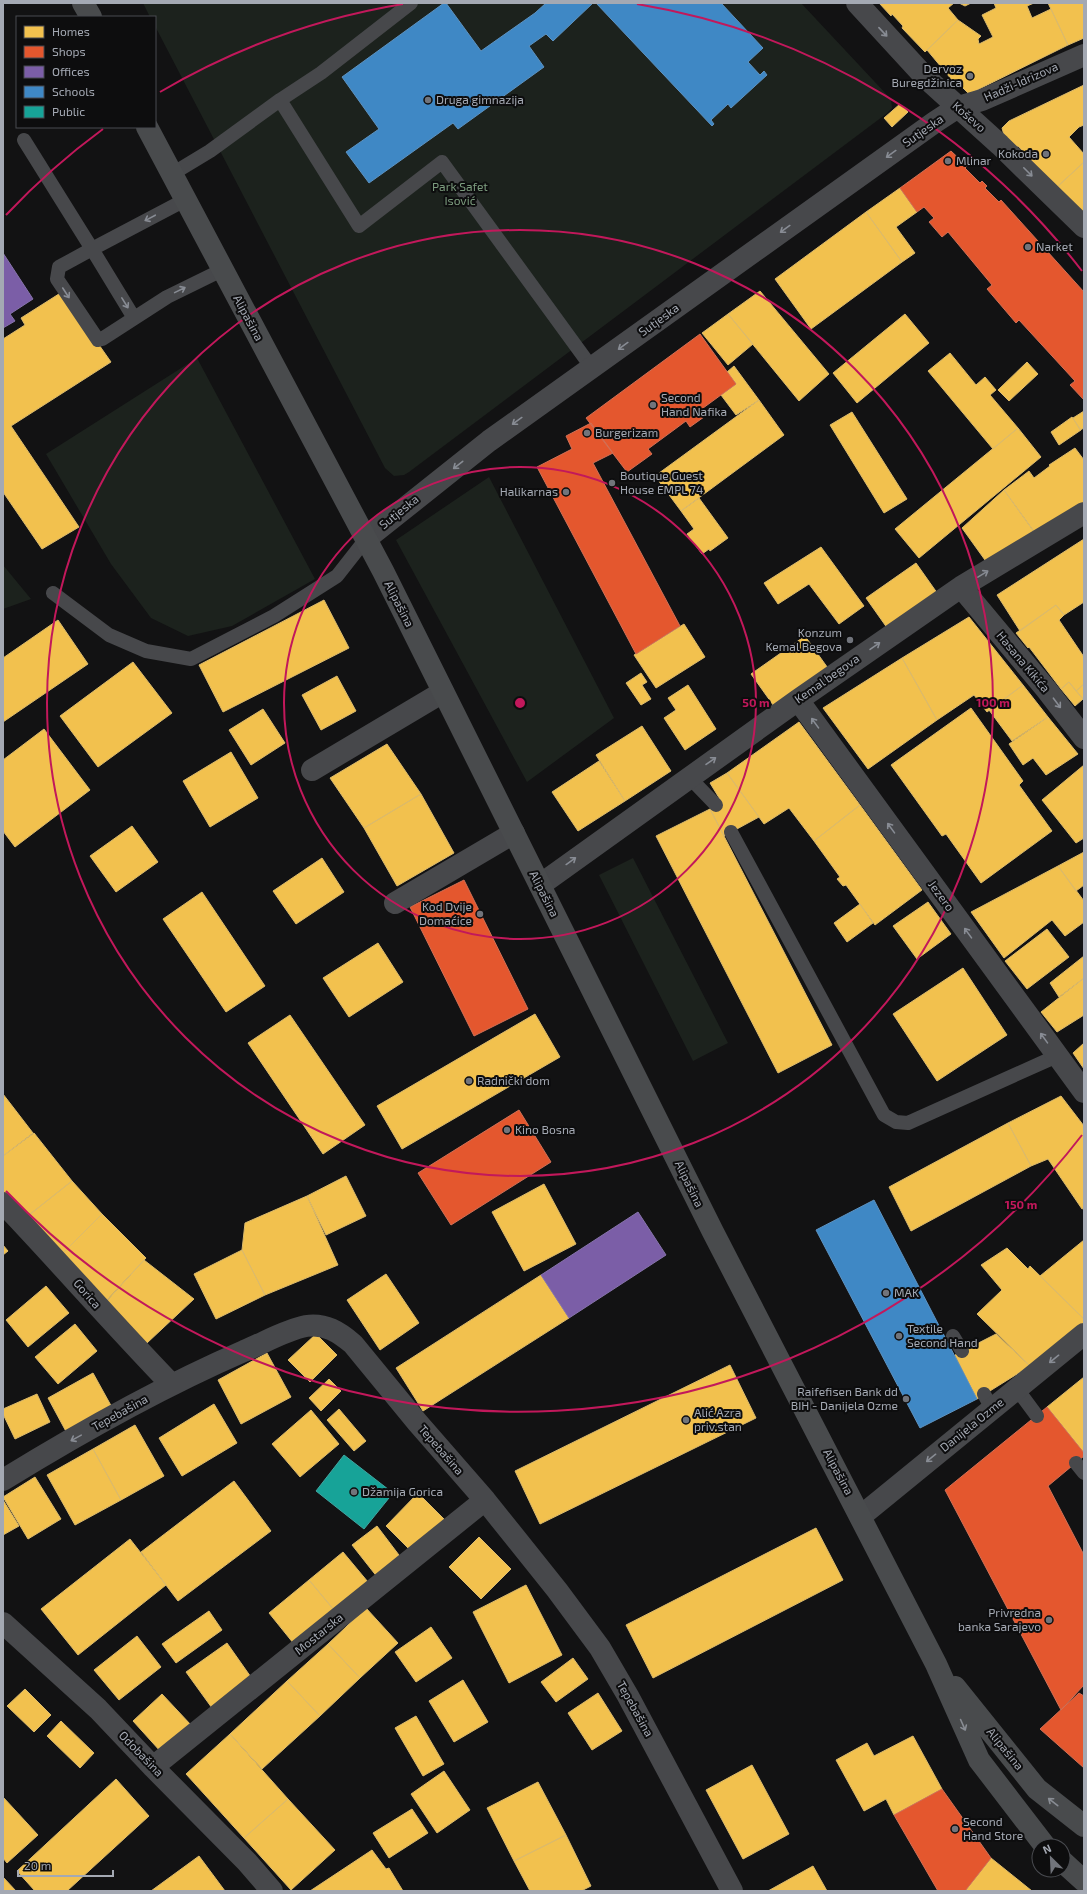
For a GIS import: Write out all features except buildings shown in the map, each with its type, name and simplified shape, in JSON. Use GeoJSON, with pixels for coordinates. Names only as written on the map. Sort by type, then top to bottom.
{"type":"FeatureCollection","features":[{"type":"Feature","properties":{"kind":"main road"},"geometry":{"type":"LineString","coordinates":[[83,3],[90,16]]}},
{"type":"Feature","properties":{"kind":"main road","name":"Alipašina"},"geometry":{"type":"LineString","coordinates":[[148,128],[366,539],[713,1232],[861,1516],[936,1664],[979,1760],[1039,1838]]}},
{"type":"Feature","properties":{"kind":"main road","name":"Alipašina"},"geometry":{"type":"LineString","coordinates":[[936,1664],[1037,1789],[1084,1826]]}},
{"type":"Feature","properties":{"kind":"main road"},"geometry":{"type":"LineString","coordinates":[[1071,1869],[1084,1881]]}},
{"type":"Feature","properties":{"kind":"street","name":"Koševo"},"geometry":{"type":"LineString","coordinates":[[857,3],[926,78],[1000,145],[1084,227]]}},
{"type":"Feature","properties":{"kind":"street","name":"Hadži-Idrizova"},"geometry":{"type":"LineString","coordinates":[[958,107],[982,100],[1084,54]]}},
{"type":"Feature","properties":{"kind":"street","name":"Sutjeska"},"geometry":{"type":"LineString","coordinates":[[366,539],[489,441],[958,107]]}},
{"type":"Feature","properties":{"kind":"street","name":"Kemal begova"},"geometry":{"type":"LineString","coordinates":[[540,884],[689,776],[961,587],[1084,513]]}},
{"type":"Feature","properties":{"kind":"street","name":"Hasana Kikića"},"geometry":{"type":"LineString","coordinates":[[961,587],[1046,688],[1084,738]]}},
{"type":"Feature","properties":{"kind":"street"},"geometry":{"type":"LineString","coordinates":[[312,770],[443,692]]}},
{"type":"Feature","properties":{"kind":"street","name":"Jezero"},"geometry":{"type":"LineString","coordinates":[[798,700],[1084,1092]]}},
{"type":"Feature","properties":{"kind":"street"},"geometry":{"type":"LineString","coordinates":[[395,903],[514,833]]}},
{"type":"Feature","properties":{"kind":"street","name":"Gorica"},"geometry":{"type":"LineString","coordinates":[[3,1203],[57,1260],[112,1323],[171,1384]]}},
{"type":"Feature","properties":{"kind":"street","name":"Tepebašina"},"geometry":{"type":"LineString","coordinates":[[3,1480],[171,1384],[294,1330],[318,1326],[331,1328],[353,1344],[416,1422],[485,1500],[557,1590],[600,1648],[628,1696],[732,1891]]}},
{"type":"Feature","properties":{"kind":"street","name":"Danijela Ozme"},"geometry":{"type":"LineString","coordinates":[[861,1516],[988,1402],[1017,1389],[1084,1334]]}},
{"type":"Feature","properties":{"kind":"street","name":"Mostarska"},"geometry":{"type":"LineString","coordinates":[[152,1767],[485,1500]]}},
{"type":"Feature","properties":{"kind":"street","name":"Odobašina"},"geometry":{"type":"LineString","coordinates":[[3,1623],[98,1709],[152,1767],[248,1862],[272,1891]]}},
{"type":"Feature","properties":{"kind":"lane"},"geometry":{"type":"LineString","coordinates":[[172,174],[210,151],[280,100],[321,73],[411,3]]}},
{"type":"Feature","properties":{"kind":"lane"},"geometry":{"type":"LineString","coordinates":[[280,100],[359,226],[442,162],[592,368]]}},
{"type":"Feature","properties":{"kind":"lane"},"geometry":{"type":"LineString","coordinates":[[24,140],[134,318]]}},
{"type":"Feature","properties":{"kind":"lane"},"geometry":{"type":"LineString","coordinates":[[185,200],[58,267],[57,279],[98,340],[102,339],[167,297],[222,270]]}},
{"type":"Feature","properties":{"kind":"lane"},"geometry":{"type":"LineString","coordinates":[[53,593],[109,635],[146,651],[191,659],[274,616],[338,576],[366,539]]}},
{"type":"Feature","properties":{"kind":"lane"},"geometry":{"type":"LineString","coordinates":[[689,776],[716,805]]}},
{"type":"Feature","properties":{"kind":"lane"},"geometry":{"type":"LineString","coordinates":[[731,832],[884,1115],[896,1122],[908,1123],[1057,1056]]}},
{"type":"Feature","properties":{"kind":"lane"},"geometry":{"type":"LineString","coordinates":[[953,1336],[962,1352]]}},
{"type":"Feature","properties":{"kind":"lane"},"geometry":{"type":"LineString","coordinates":[[1017,1389],[1037,1416]]}},
{"type":"Feature","properties":{"kind":"green space","name":"Park Safet Isović"},"geometry":{"type":"Polygon","coordinates":[[[143,3],[801,3],[888,96],[891,100],[892,108],[409,472],[404,475],[394,476],[385,468],[156,28],[156,16],[150,16],[143,3]]]}},
{"type":"Feature","properties":{"kind":"green space"},"geometry":{"type":"Polygon","coordinates":[[[197,358],[315,579],[232,626],[188,636],[151,618],[111,564],[46,454],[197,358]]]}},
{"type":"Feature","properties":{"kind":"green space"},"geometry":{"type":"Polygon","coordinates":[[[489,477],[614,718],[527,782],[396,540],[489,477]]]}},
{"type":"Feature","properties":{"kind":"green space"},"geometry":{"type":"Polygon","coordinates":[[[3,565],[31,599],[3,609],[3,565]]]}},
{"type":"Feature","properties":{"kind":"green space"},"geometry":{"type":"Polygon","coordinates":[[[633,858],[728,1043],[693,1061],[599,875],[633,858]]]}},
{"type":"Feature","properties":{"kind":"place","name":"Dervoz Buregdžinica"},"geometry":{"type":"Point","coordinates":[970,76]}},
{"type":"Feature","properties":{"kind":"place","name":"Druga gimnazija"},"geometry":{"type":"Point","coordinates":[428,100]}},
{"type":"Feature","properties":{"kind":"place","name":"Kokoda"},"geometry":{"type":"Point","coordinates":[1046,154]}},
{"type":"Feature","properties":{"kind":"place","name":"Mlinar"},"geometry":{"type":"Point","coordinates":[948,161]}},
{"type":"Feature","properties":{"kind":"place","name":"Narket"},"geometry":{"type":"Point","coordinates":[1028,247]}},
{"type":"Feature","properties":{"kind":"place","name":"Second Hand Nafika"},"geometry":{"type":"Point","coordinates":[653,405]}},
{"type":"Feature","properties":{"kind":"place","name":"Burgerizam"},"geometry":{"type":"Point","coordinates":[587,433]}},
{"type":"Feature","properties":{"kind":"place","name":"Boutique Guest House EMPL 74"},"geometry":{"type":"Point","coordinates":[612,483]}},
{"type":"Feature","properties":{"kind":"place","name":"Halikarnas"},"geometry":{"type":"Point","coordinates":[566,492]}},
{"type":"Feature","properties":{"kind":"place","name":"Konzum Kemal Begova"},"geometry":{"type":"Point","coordinates":[850,640]}},
{"type":"Feature","properties":{"kind":"place","name":"Kod Dvije Domaćice"},"geometry":{"type":"Point","coordinates":[480,914]}},
{"type":"Feature","properties":{"kind":"place","name":"Radnički dom"},"geometry":{"type":"Point","coordinates":[469,1081]}},
{"type":"Feature","properties":{"kind":"place","name":"Kino Bosna"},"geometry":{"type":"Point","coordinates":[507,1130]}},
{"type":"Feature","properties":{"kind":"place","name":"MAK"},"geometry":{"type":"Point","coordinates":[886,1293]}},
{"type":"Feature","properties":{"kind":"place","name":"Textile Second Hand"},"geometry":{"type":"Point","coordinates":[899,1336]}},
{"type":"Feature","properties":{"kind":"place","name":"Raifefisen Bank dd BIH - Danijela Ozme"},"geometry":{"type":"Point","coordinates":[906,1399]}},
{"type":"Feature","properties":{"kind":"place","name":"Alić Azra priv.stan"},"geometry":{"type":"Point","coordinates":[686,1420]}},
{"type":"Feature","properties":{"kind":"place","name":"Džamija Gorica"},"geometry":{"type":"Point","coordinates":[354,1492]}},
{"type":"Feature","properties":{"kind":"place","name":"Privredna banka Sarajevo"},"geometry":{"type":"Point","coordinates":[1049,1620]}},
{"type":"Feature","properties":{"kind":"place","name":"Second Hand Store"},"geometry":{"type":"Point","coordinates":[955,1829]}}]}
